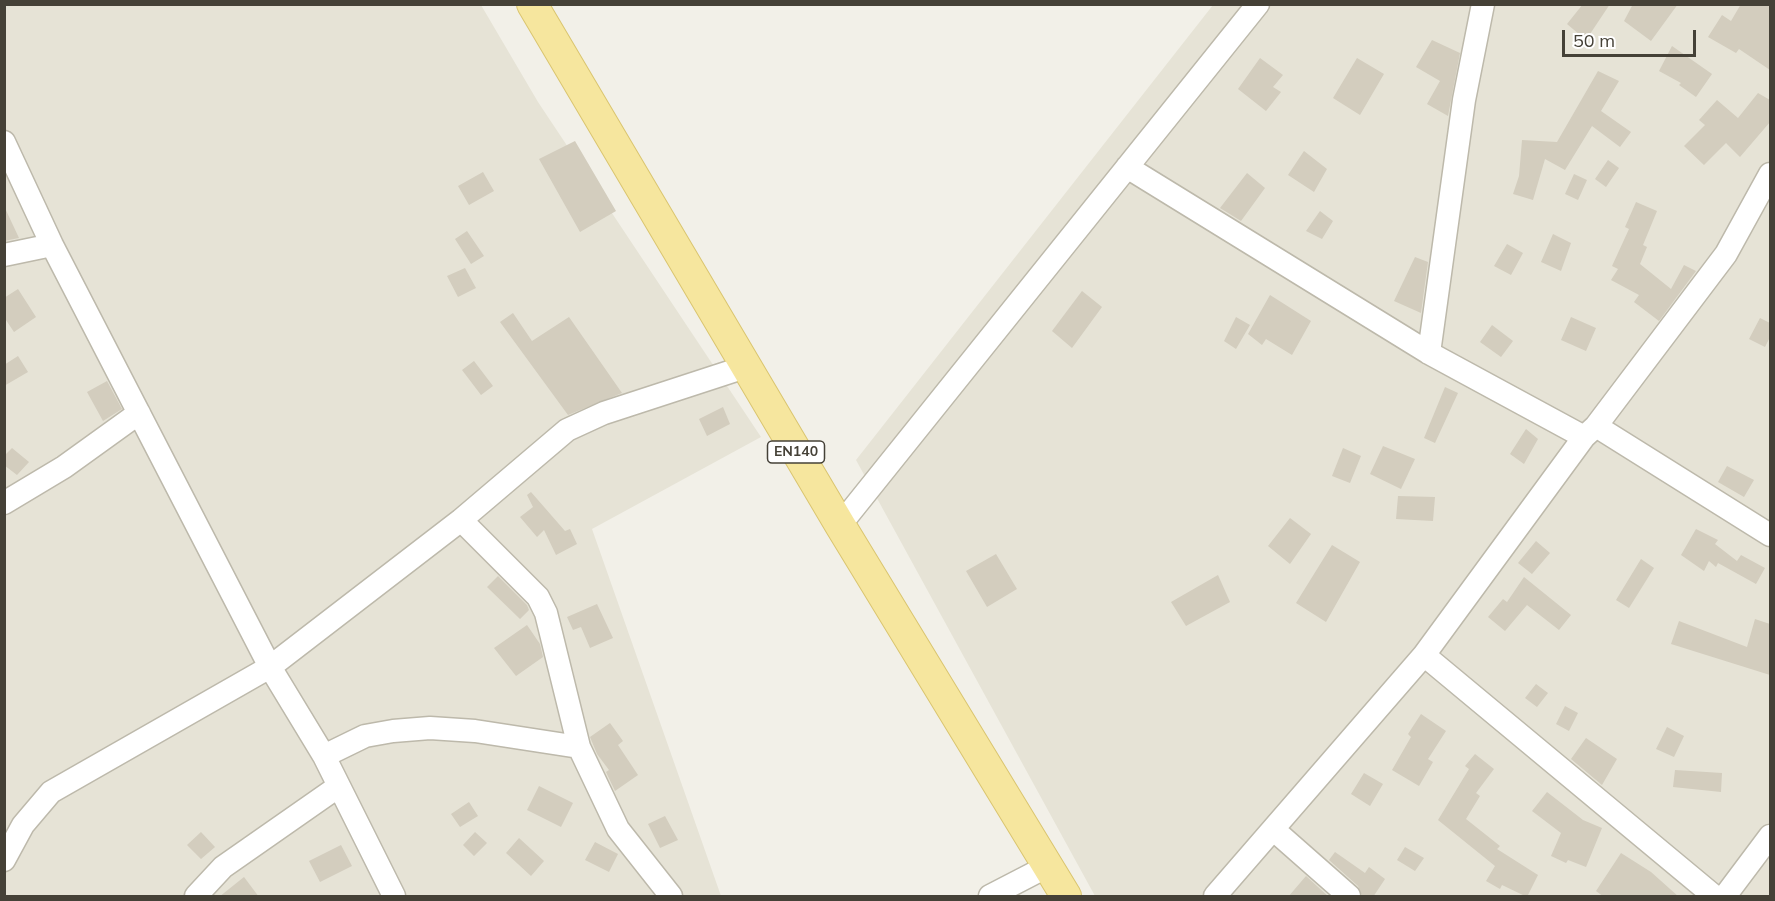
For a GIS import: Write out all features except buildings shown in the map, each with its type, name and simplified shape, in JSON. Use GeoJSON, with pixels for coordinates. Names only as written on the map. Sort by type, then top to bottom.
{"type":"FeatureCollection","features":[{"type":"Feature","properties":{"kind":"main road","name":"EN140"},"geometry":{"type":"LineString","coordinates":[[532,4],[745,367],[1066,897]]}},
{"type":"Feature","properties":{"kind":"street"},"geometry":{"type":"LineString","coordinates":[[840,525],[1258,4]]}},
{"type":"Feature","properties":{"kind":"street"},"geometry":{"type":"LineString","coordinates":[[1430,353],[1464,100],[1483,4]]}},
{"type":"Feature","properties":{"kind":"street"},"geometry":{"type":"LineString","coordinates":[[4,142],[52,245],[270,666],[324,756],[394,897]]}},
{"type":"Feature","properties":{"kind":"street"},"geometry":{"type":"LineString","coordinates":[[1127,167],[1430,353],[1590,432],[1770,535]]}},
{"type":"Feature","properties":{"kind":"street"},"geometry":{"type":"LineString","coordinates":[[1215,897],[1424,655],[1726,254],[1770,174]]}},
{"type":"Feature","properties":{"kind":"street"},"geometry":{"type":"LineString","coordinates":[[4,255],[52,245]]}},
{"type":"Feature","properties":{"kind":"street"},"geometry":{"type":"LineString","coordinates":[[4,860],[23,825],[51,792],[270,666],[461,520],[567,430],[604,412],[745,367]]}},
{"type":"Feature","properties":{"kind":"street"},"geometry":{"type":"LineString","coordinates":[[5,505],[64,467],[139,412]]}},
{"type":"Feature","properties":{"kind":"street"},"geometry":{"type":"LineString","coordinates":[[461,520],[538,597],[546,613],[579,747],[618,829],[671,897]]}},
{"type":"Feature","properties":{"kind":"street"},"geometry":{"type":"LineString","coordinates":[[1424,655],[1714,897]]}},
{"type":"Feature","properties":{"kind":"street"},"geometry":{"type":"LineString","coordinates":[[324,756],[365,736],[430,728],[475,731],[579,747]]}},
{"type":"Feature","properties":{"kind":"street"},"geometry":{"type":"LineString","coordinates":[[196,897],[223,867],[339,786]]}},
{"type":"Feature","properties":{"kind":"street"},"geometry":{"type":"LineString","coordinates":[[1274,830],[1349,897]]}},
{"type":"Feature","properties":{"kind":"street"},"geometry":{"type":"LineString","coordinates":[[1725,897],[1770,836]]}},
{"type":"Feature","properties":{"kind":"street"},"geometry":{"type":"LineString","coordinates":[[990,897],[1048,866]]}},
{"type":"Feature","properties":{"kind":"shaded area"},"geometry":{"type":"Polygon","coordinates":[[[5,5],[481,5],[538,102],[761,437],[592,529],[721,896],[5,896],[5,5]]]}},
{"type":"Feature","properties":{"kind":"shaded area"},"geometry":{"type":"Polygon","coordinates":[[[1213,5],[1770,5],[1770,896],[1095,896],[856,460],[1213,5]]]}}]}
